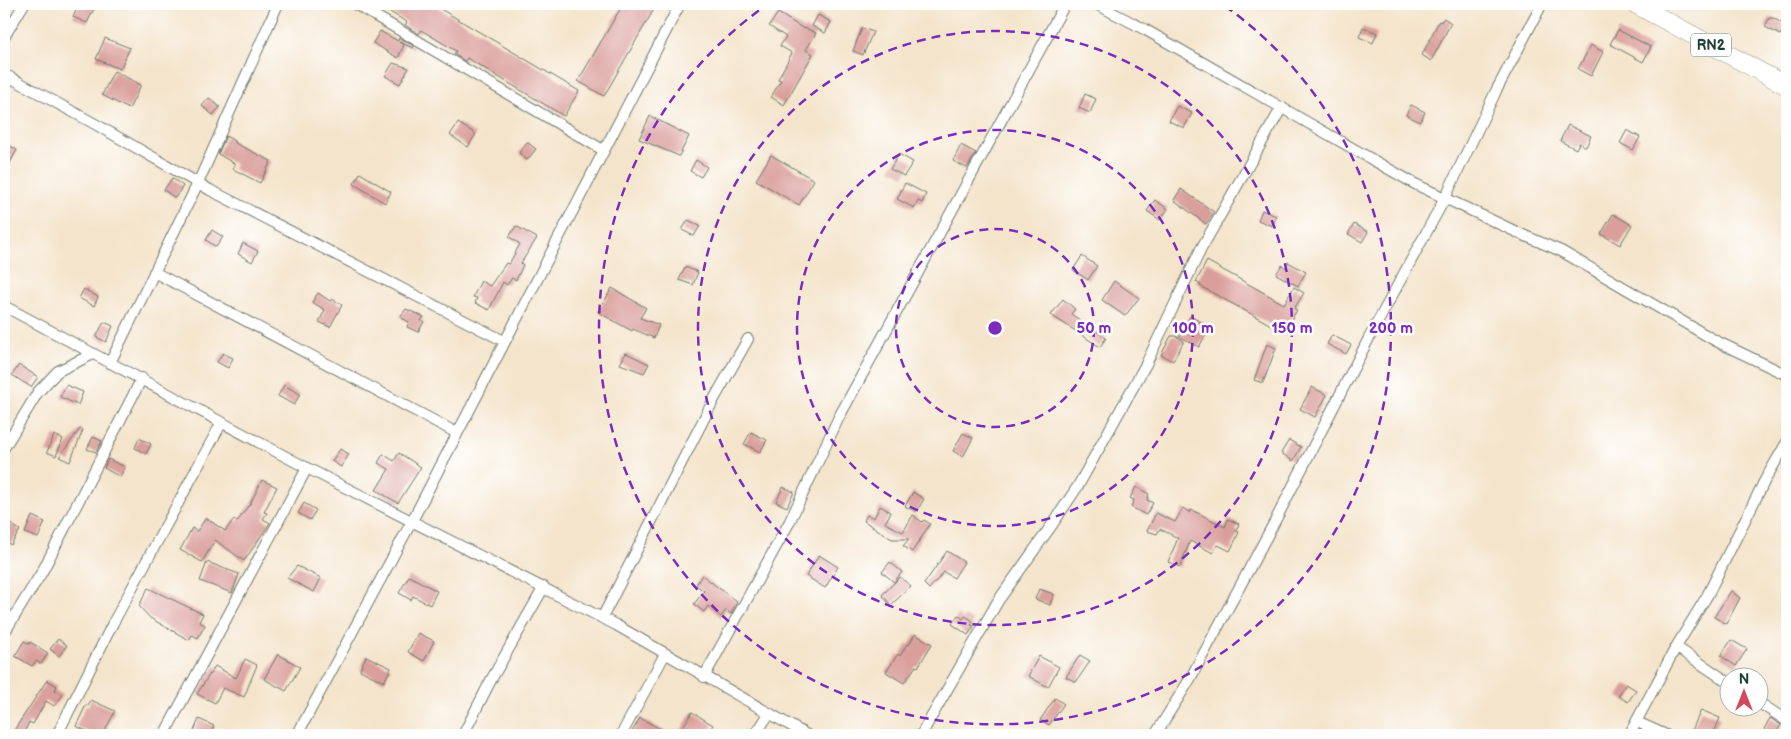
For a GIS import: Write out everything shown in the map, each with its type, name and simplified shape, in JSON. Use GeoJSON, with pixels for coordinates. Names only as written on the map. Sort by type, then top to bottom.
{"type":"FeatureCollection","features":[{"type":"Feature","properties":{"kind":"highway","name":"RN2"},"geometry":{"type":"LineString","coordinates":[[1635,4],[1787,86]]}},
{"type":"Feature","properties":{"kind":"street"},"geometry":{"type":"LineString","coordinates":[[4,37],[24,4]]}},
{"type":"Feature","properties":{"kind":"street"},"geometry":{"type":"LineString","coordinates":[[110,363],[198,183],[278,4]]}},
{"type":"Feature","properties":{"kind":"street"},"geometry":{"type":"LineString","coordinates":[[355,4],[604,150]]}},
{"type":"Feature","properties":{"kind":"street"},"geometry":{"type":"LineString","coordinates":[[297,735],[412,521],[680,4]]}},
{"type":"Feature","properties":{"kind":"street"},"geometry":{"type":"LineString","coordinates":[[704,677],[789,523],[839,417],[1065,4]]}},
{"type":"Feature","properties":{"kind":"street"},"geometry":{"type":"LineString","coordinates":[[1096,4],[1144,29],[1415,184],[1561,251],[1716,340],[1787,375]]}},
{"type":"Feature","properties":{"kind":"street"},"geometry":{"type":"LineString","coordinates":[[1155,735],[1190,679],[1274,523],[1369,338],[1445,198],[1496,92],[1542,4]]}},
{"type":"Feature","properties":{"kind":"street"},"geometry":{"type":"LineString","coordinates":[[4,74],[198,183],[504,341]]}},
{"type":"Feature","properties":{"kind":"street"},"geometry":{"type":"LineString","coordinates":[[921,735],[998,601],[1078,486],[1146,364],[1201,249],[1282,108]]}},
{"type":"Feature","properties":{"kind":"street"},"geometry":{"type":"LineString","coordinates":[[154,272],[457,434]]}},
{"type":"Feature","properties":{"kind":"street"},"geometry":{"type":"LineString","coordinates":[[4,306],[110,363],[142,378],[307,468],[544,587],[807,735]]}},
{"type":"Feature","properties":{"kind":"street"},"geometry":{"type":"LineString","coordinates":[[602,618],[748,339]]}},
{"type":"Feature","properties":{"kind":"street"},"geometry":{"type":"LineString","coordinates":[[4,448],[38,392],[58,371],[93,354]]}},
{"type":"Feature","properties":{"kind":"street"},"geometry":{"type":"LineString","coordinates":[[4,633],[42,572],[142,378]]}},
{"type":"Feature","properties":{"kind":"street"},"geometry":{"type":"LineString","coordinates":[[57,735],[113,623],[222,422]]}},
{"type":"Feature","properties":{"kind":"street"},"geometry":{"type":"LineString","coordinates":[[1629,735],[1676,647],[1707,596],[1765,480],[1787,442]]}},
{"type":"Feature","properties":{"kind":"street"},"geometry":{"type":"LineString","coordinates":[[164,735],[307,468]]}},
{"type":"Feature","properties":{"kind":"street"},"geometry":{"type":"LineString","coordinates":[[463,735],[491,680],[544,587]]}},
{"type":"Feature","properties":{"kind":"street"},"geometry":{"type":"LineString","coordinates":[[1676,647],[1718,675]]}},
{"type":"Feature","properties":{"kind":"street"},"geometry":{"type":"LineString","coordinates":[[621,735],[665,654]]}},
{"type":"Feature","properties":{"kind":"street"},"geometry":{"type":"LineString","coordinates":[[1768,709],[1787,721]]}},
{"type":"Feature","properties":{"kind":"street"},"geometry":{"type":"LineString","coordinates":[[755,735],[769,714]]}},
{"type":"Feature","properties":{"kind":"street"},"geometry":{"type":"LineString","coordinates":[[1637,722],[1666,735]]}},
{"type":"Feature","properties":{"kind":"building"},"geometry":{"type":"Polygon","coordinates":[[[79,4],[95,7],[87,23],[73,17],[79,4]]]}},
{"type":"Feature","properties":{"kind":"building"},"geometry":{"type":"Polygon","coordinates":[[[376,4],[432,4],[579,91],[564,116],[467,58],[465,61],[454,54],[456,51],[421,30],[419,34],[405,25],[407,22],[376,4]]]}},
{"type":"Feature","properties":{"kind":"building"},"geometry":{"type":"Polygon","coordinates":[[[623,4],[657,4],[604,96],[578,81],[623,4]]]}},
{"type":"Feature","properties":{"kind":"building"},"geometry":{"type":"Polygon","coordinates":[[[778,13],[804,29],[816,33],[806,50],[813,54],[784,105],[771,97],[781,80],[778,79],[792,53],[780,46],[786,37],[769,26],[778,13]]]}},
{"type":"Feature","properties":{"kind":"building"},"geometry":{"type":"Polygon","coordinates":[[[818,15],[831,22],[825,33],[812,26],[818,15]]]}},
{"type":"Feature","properties":{"kind":"building"},"geometry":{"type":"Polygon","coordinates":[[[1444,18],[1451,23],[1431,61],[1422,55],[1439,21],[1441,22],[1444,18]]]}},
{"type":"Feature","properties":{"kind":"building"},"geometry":{"type":"Polygon","coordinates":[[[1769,18],[1773,18],[1785,25],[1780,35],[1765,27],[1769,18]]]}},
{"type":"Feature","properties":{"kind":"building"},"geometry":{"type":"Polygon","coordinates":[[[1363,27],[1377,33],[1373,43],[1359,37],[1363,27]]]}},
{"type":"Feature","properties":{"kind":"building"},"geometry":{"type":"Polygon","coordinates":[[[862,28],[873,32],[863,55],[853,51],[862,28]]]}},
{"type":"Feature","properties":{"kind":"building"},"geometry":{"type":"Polygon","coordinates":[[[1618,30],[1651,47],[1643,62],[1610,44],[1618,30]]]}},
{"type":"Feature","properties":{"kind":"building"},"geometry":{"type":"Polygon","coordinates":[[[380,31],[398,41],[399,38],[414,46],[413,48],[399,42],[404,45],[398,58],[373,43],[380,31]]]}},
{"type":"Feature","properties":{"kind":"building"},"geometry":{"type":"Polygon","coordinates":[[[105,38],[130,48],[120,69],[96,59],[105,38]]]}},
{"type":"Feature","properties":{"kind":"building"},"geometry":{"type":"Polygon","coordinates":[[[1591,45],[1603,52],[1591,76],[1578,69],[1591,45]]]}},
{"type":"Feature","properties":{"kind":"building"},"geometry":{"type":"Polygon","coordinates":[[[393,63],[409,68],[400,84],[385,76],[393,63]]]}},
{"type":"Feature","properties":{"kind":"building"},"geometry":{"type":"Polygon","coordinates":[[[114,71],[141,85],[129,109],[102,95],[114,71]]]}},
{"type":"Feature","properties":{"kind":"building"},"geometry":{"type":"Polygon","coordinates":[[[1085,94],[1096,99],[1090,113],[1079,108],[1085,94]]]}},
{"type":"Feature","properties":{"kind":"building"},"geometry":{"type":"Polygon","coordinates":[[[209,98],[220,107],[213,115],[202,106],[209,98]]]}},
{"type":"Feature","properties":{"kind":"building"},"geometry":{"type":"Polygon","coordinates":[[[1411,105],[1425,112],[1420,122],[1406,115],[1411,105]]]}},
{"type":"Feature","properties":{"kind":"building"},"geometry":{"type":"Polygon","coordinates":[[[1177,106],[1192,113],[1184,128],[1169,121],[1177,106]]]}},
{"type":"Feature","properties":{"kind":"building"},"geometry":{"type":"Polygon","coordinates":[[[650,116],[689,136],[679,156],[639,139],[650,116]]]}},
{"type":"Feature","properties":{"kind":"building"},"geometry":{"type":"Polygon","coordinates":[[[458,123],[476,134],[468,147],[450,135],[458,123]]]}},
{"type":"Feature","properties":{"kind":"building"},"geometry":{"type":"Polygon","coordinates":[[[1568,125],[1591,136],[1586,147],[1579,143],[1576,149],[1560,141],[1568,125]]]}},
{"type":"Feature","properties":{"kind":"building"},"geometry":{"type":"Polygon","coordinates":[[[1627,130],[1640,137],[1633,150],[1620,143],[1627,130]]]}},
{"type":"Feature","properties":{"kind":"building"},"geometry":{"type":"Polygon","coordinates":[[[226,136],[235,143],[271,161],[260,183],[233,169],[235,164],[218,154],[226,136]]]}},
{"type":"Feature","properties":{"kind":"building"},"geometry":{"type":"Polygon","coordinates":[[[4,142],[17,150],[4,174],[4,142]]]}},
{"type":"Feature","properties":{"kind":"building"},"geometry":{"type":"Polygon","coordinates":[[[527,142],[536,149],[527,160],[519,153],[527,142]]]}},
{"type":"Feature","properties":{"kind":"building"},"geometry":{"type":"Polygon","coordinates":[[[961,145],[976,153],[967,168],[953,161],[961,145]]]}},
{"type":"Feature","properties":{"kind":"building"},"geometry":{"type":"Polygon","coordinates":[[[899,154],[913,162],[904,176],[890,169],[899,154]]]}},
{"type":"Feature","properties":{"kind":"building"},"geometry":{"type":"Polygon","coordinates":[[[771,155],[814,180],[799,205],[756,180],[771,155]]]}},
{"type":"Feature","properties":{"kind":"building"},"geometry":{"type":"Polygon","coordinates":[[[696,160],[707,167],[701,177],[690,171],[696,160]]]}},
{"type":"Feature","properties":{"kind":"building"},"geometry":{"type":"Polygon","coordinates":[[[360,173],[391,192],[385,203],[354,184],[360,173]]]}},
{"type":"Feature","properties":{"kind":"building"},"geometry":{"type":"Polygon","coordinates":[[[172,178],[183,186],[175,198],[164,190],[172,178]]]}},
{"type":"Feature","properties":{"kind":"building"},"geometry":{"type":"Polygon","coordinates":[[[905,183],[926,194],[922,203],[918,201],[914,208],[897,199],[905,183]]]}},
{"type":"Feature","properties":{"kind":"building"},"geometry":{"type":"Polygon","coordinates":[[[1181,189],[1214,212],[1206,224],[1174,200],[1181,189]]]}},
{"type":"Feature","properties":{"kind":"building"},"geometry":{"type":"Polygon","coordinates":[[[1155,200],[1168,209],[1160,220],[1147,211],[1155,200]]]}},
{"type":"Feature","properties":{"kind":"building"},"geometry":{"type":"Polygon","coordinates":[[[1262,210],[1276,216],[1272,226],[1258,220],[1262,210]]]}},
{"type":"Feature","properties":{"kind":"building"},"geometry":{"type":"Polygon","coordinates":[[[1613,214],[1632,225],[1620,245],[1601,234],[1613,214]]]}},
{"type":"Feature","properties":{"kind":"building"},"geometry":{"type":"Polygon","coordinates":[[[688,220],[700,226],[694,236],[682,230],[688,220]]]}},
{"type":"Feature","properties":{"kind":"building"},"geometry":{"type":"Polygon","coordinates":[[[1354,224],[1368,232],[1362,242],[1348,234],[1354,224]]]}},
{"type":"Feature","properties":{"kind":"building"},"geometry":{"type":"Polygon","coordinates":[[[516,226],[537,238],[521,263],[523,265],[516,280],[512,278],[507,285],[503,282],[489,310],[475,303],[477,298],[473,297],[481,281],[490,286],[506,263],[509,264],[520,244],[509,237],[516,226]]]}},
{"type":"Feature","properties":{"kind":"building"},"geometry":{"type":"Polygon","coordinates":[[[212,230],[223,237],[216,247],[206,240],[212,230]]]}},
{"type":"Feature","properties":{"kind":"building"},"geometry":{"type":"Polygon","coordinates":[[[243,243],[258,251],[252,262],[238,254],[243,243]]]}},
{"type":"Feature","properties":{"kind":"building"},"geometry":{"type":"Polygon","coordinates":[[[1082,256],[1097,266],[1088,280],[1073,270],[1082,256]]]}},
{"type":"Feature","properties":{"kind":"building"},"geometry":{"type":"Polygon","coordinates":[[[1207,261],[1284,304],[1294,287],[1304,293],[1294,309],[1297,310],[1284,332],[1200,286],[1196,282],[1207,261]]]}},
{"type":"Feature","properties":{"kind":"building"},"geometry":{"type":"Polygon","coordinates":[[[1288,262],[1306,272],[1298,286],[1276,274],[1282,265],[1286,268],[1288,262]]]}},
{"type":"Feature","properties":{"kind":"building"},"geometry":{"type":"Polygon","coordinates":[[[685,267],[698,272],[693,285],[679,280],[685,267]]]}},
{"type":"Feature","properties":{"kind":"building"},"geometry":{"type":"Polygon","coordinates":[[[1114,281],[1139,298],[1125,316],[1102,300],[1114,281]]]}},
{"type":"Feature","properties":{"kind":"building"},"geometry":{"type":"Polygon","coordinates":[[[612,288],[646,308],[640,318],[659,325],[654,338],[633,329],[632,331],[598,312],[612,288]]]}},
{"type":"Feature","properties":{"kind":"building"},"geometry":{"type":"Polygon","coordinates":[[[84,289],[98,297],[94,306],[79,298],[84,289]]]}},
{"type":"Feature","properties":{"kind":"building"},"geometry":{"type":"Polygon","coordinates":[[[318,293],[330,301],[332,299],[342,305],[330,327],[319,322],[325,310],[312,302],[318,293]]]}},
{"type":"Feature","properties":{"kind":"building"},"geometry":{"type":"Polygon","coordinates":[[[1063,299],[1075,309],[1071,314],[1106,338],[1100,347],[1051,315],[1063,299]]]}},
{"type":"Feature","properties":{"kind":"building"},"geometry":{"type":"Polygon","coordinates":[[[406,309],[424,317],[421,320],[424,322],[418,332],[407,327],[409,322],[400,317],[406,309]]]}},
{"type":"Feature","properties":{"kind":"building"},"geometry":{"type":"Polygon","coordinates":[[[1190,316],[1210,327],[1199,347],[1179,336],[1190,316]]]}},
{"type":"Feature","properties":{"kind":"building"},"geometry":{"type":"Polygon","coordinates":[[[104,322],[113,326],[106,342],[96,337],[104,322]]]}},
{"type":"Feature","properties":{"kind":"building"},"geometry":{"type":"Polygon","coordinates":[[[1332,335],[1351,345],[1346,354],[1327,344],[1332,335]]]}},
{"type":"Feature","properties":{"kind":"building"},"geometry":{"type":"Polygon","coordinates":[[[1171,336],[1176,336],[1184,341],[1173,361],[1161,355],[1171,336]]]}},
{"type":"Feature","properties":{"kind":"building"},"geometry":{"type":"Polygon","coordinates":[[[1267,344],[1276,348],[1263,383],[1254,380],[1267,344]]]}},
{"type":"Feature","properties":{"kind":"building"},"geometry":{"type":"Polygon","coordinates":[[[223,353],[233,358],[228,368],[217,362],[223,353]]]}},
{"type":"Feature","properties":{"kind":"building"},"geometry":{"type":"Polygon","coordinates":[[[626,353],[649,364],[644,373],[620,364],[626,353]]]}},
{"type":"Feature","properties":{"kind":"building"},"geometry":{"type":"Polygon","coordinates":[[[19,365],[38,377],[31,387],[12,375],[19,365]]]}},
{"type":"Feature","properties":{"kind":"building"},"geometry":{"type":"Polygon","coordinates":[[[66,385],[83,392],[78,405],[60,397],[66,385]]]}},
{"type":"Feature","properties":{"kind":"building"},"geometry":{"type":"Polygon","coordinates":[[[284,385],[300,394],[294,405],[278,396],[284,385]]]}},
{"type":"Feature","properties":{"kind":"building"},"geometry":{"type":"Polygon","coordinates":[[[1312,387],[1327,395],[1315,417],[1300,409],[1312,387]]]}},
{"type":"Feature","properties":{"kind":"building"},"geometry":{"type":"Polygon","coordinates":[[[80,429],[83,430],[70,462],[59,457],[80,429]]]}},
{"type":"Feature","properties":{"kind":"building"},"geometry":{"type":"Polygon","coordinates":[[[751,432],[767,440],[760,452],[744,444],[751,432]]]}},
{"type":"Feature","properties":{"kind":"building"},"geometry":{"type":"Polygon","coordinates":[[[963,433],[973,438],[963,457],[953,451],[963,433]]]}},
{"type":"Feature","properties":{"kind":"building"},"geometry":{"type":"Polygon","coordinates":[[[54,435],[63,439],[56,456],[47,452],[54,435]]]}},
{"type":"Feature","properties":{"kind":"building"},"geometry":{"type":"Polygon","coordinates":[[[93,437],[102,441],[96,452],[87,449],[93,437]]]}},
{"type":"Feature","properties":{"kind":"building"},"geometry":{"type":"Polygon","coordinates":[[[139,438],[151,444],[146,454],[135,448],[139,438]]]}},
{"type":"Feature","properties":{"kind":"building"},"geometry":{"type":"Polygon","coordinates":[[[1289,440],[1301,447],[1293,461],[1281,453],[1289,440]]]}},
{"type":"Feature","properties":{"kind":"building"},"geometry":{"type":"Polygon","coordinates":[[[340,449],[349,454],[341,467],[332,461],[340,449]]]}},
{"type":"Feature","properties":{"kind":"building"},"geometry":{"type":"Polygon","coordinates":[[[399,453],[421,467],[398,503],[376,490],[389,469],[378,463],[383,454],[394,461],[399,453]]]}},
{"type":"Feature","properties":{"kind":"building"},"geometry":{"type":"Polygon","coordinates":[[[108,459],[125,467],[120,477],[104,468],[108,459]]]}},
{"type":"Feature","properties":{"kind":"building"},"geometry":{"type":"Polygon","coordinates":[[[262,480],[277,487],[264,512],[267,513],[263,519],[270,523],[244,561],[215,540],[202,562],[180,550],[192,528],[197,531],[206,518],[225,531],[234,519],[237,522],[249,506],[262,480]]]}},
{"type":"Feature","properties":{"kind":"building"},"geometry":{"type":"Polygon","coordinates":[[[783,487],[794,492],[787,507],[776,502],[783,487]]]}},
{"type":"Feature","properties":{"kind":"building"},"geometry":{"type":"Polygon","coordinates":[[[1136,487],[1149,494],[1147,500],[1153,503],[1146,515],[1131,507],[1134,500],[1130,498],[1136,487]]]}},
{"type":"Feature","properties":{"kind":"building"},"geometry":{"type":"Polygon","coordinates":[[[913,492],[924,499],[916,512],[905,506],[913,492]]]}},
{"type":"Feature","properties":{"kind":"building"},"geometry":{"type":"Polygon","coordinates":[[[304,503],[316,510],[310,520],[298,513],[304,503]]]}},
{"type":"Feature","properties":{"kind":"building"},"geometry":{"type":"Polygon","coordinates":[[[880,506],[891,512],[885,523],[903,532],[913,515],[922,522],[924,520],[930,524],[912,552],[903,546],[909,539],[892,539],[864,521],[867,515],[874,518],[880,506]]]}},
{"type":"Feature","properties":{"kind":"building"},"geometry":{"type":"Polygon","coordinates":[[[1183,508],[1190,513],[1191,510],[1225,527],[1228,519],[1239,524],[1236,531],[1239,532],[1230,551],[1218,545],[1213,553],[1190,541],[1180,567],[1168,562],[1178,538],[1160,529],[1157,534],[1147,531],[1156,513],[1175,522],[1183,508]]]}},
{"type":"Feature","properties":{"kind":"building"},"geometry":{"type":"Polygon","coordinates":[[[32,516],[45,522],[38,538],[25,533],[32,516]]]}},
{"type":"Feature","properties":{"kind":"building"},"geometry":{"type":"Polygon","coordinates":[[[9,523],[20,530],[11,545],[4,540],[4,533],[9,523]]]}},
{"type":"Feature","properties":{"kind":"building"},"geometry":{"type":"Polygon","coordinates":[[[947,551],[964,562],[954,578],[944,572],[929,589],[924,584],[947,551]]]}},
{"type":"Feature","properties":{"kind":"building"},"geometry":{"type":"Polygon","coordinates":[[[819,555],[838,567],[825,588],[806,576],[819,555]]]}},
{"type":"Feature","properties":{"kind":"building"},"geometry":{"type":"Polygon","coordinates":[[[207,562],[239,574],[232,593],[200,581],[207,562]]]}},
{"type":"Feature","properties":{"kind":"building"},"geometry":{"type":"Polygon","coordinates":[[[890,562],[902,572],[894,582],[882,572],[890,562]]]}},
{"type":"Feature","properties":{"kind":"building"},"geometry":{"type":"Polygon","coordinates":[[[297,566],[321,578],[314,592],[287,578],[297,566]]]}},
{"type":"Feature","properties":{"kind":"building"},"geometry":{"type":"Polygon","coordinates":[[[702,575],[737,602],[731,614],[726,610],[721,617],[708,606],[704,612],[694,604],[704,591],[696,585],[702,575]]]}},
{"type":"Feature","properties":{"kind":"building"},"geometry":{"type":"Polygon","coordinates":[[[409,576],[437,591],[430,605],[413,596],[411,600],[399,593],[409,576]]]}},
{"type":"Feature","properties":{"kind":"building"},"geometry":{"type":"Polygon","coordinates":[[[900,577],[911,586],[891,605],[882,595],[900,577]]]}},
{"type":"Feature","properties":{"kind":"building"},"geometry":{"type":"Polygon","coordinates":[[[148,588],[203,614],[199,622],[205,625],[198,638],[192,635],[189,640],[150,618],[139,606],[148,588]]]}},
{"type":"Feature","properties":{"kind":"building"},"geometry":{"type":"Polygon","coordinates":[[[1039,589],[1054,594],[1050,605],[1035,599],[1039,589]]]}},
{"type":"Feature","properties":{"kind":"building"},"geometry":{"type":"Polygon","coordinates":[[[1731,591],[1740,598],[1726,624],[1714,617],[1731,591]]]}},
{"type":"Feature","properties":{"kind":"building"},"geometry":{"type":"Polygon","coordinates":[[[958,615],[963,619],[965,616],[973,621],[971,625],[974,626],[968,635],[952,624],[958,615]]]}},
{"type":"Feature","properties":{"kind":"building"},"geometry":{"type":"Polygon","coordinates":[[[418,633],[434,641],[424,661],[408,652],[418,633]]]}},
{"type":"Feature","properties":{"kind":"building"},"geometry":{"type":"Polygon","coordinates":[[[915,634],[932,644],[918,667],[916,666],[904,683],[886,672],[898,654],[900,656],[907,644],[909,645],[915,634]]]}},
{"type":"Feature","properties":{"kind":"building"},"geometry":{"type":"Polygon","coordinates":[[[58,639],[67,645],[59,656],[50,649],[58,639]]]}},
{"type":"Feature","properties":{"kind":"building"},"geometry":{"type":"Polygon","coordinates":[[[1731,640],[1747,649],[1736,666],[1721,656],[1731,640]]]}},
{"type":"Feature","properties":{"kind":"building"},"geometry":{"type":"Polygon","coordinates":[[[24,641],[29,644],[30,642],[48,653],[41,664],[36,661],[32,666],[15,656],[24,641]]]}},
{"type":"Feature","properties":{"kind":"building"},"geometry":{"type":"Polygon","coordinates":[[[278,654],[300,667],[286,691],[264,679],[278,654]]]}},
{"type":"Feature","properties":{"kind":"building"},"geometry":{"type":"Polygon","coordinates":[[[1080,655],[1090,661],[1076,682],[1066,677],[1080,655]]]}},
{"type":"Feature","properties":{"kind":"building"},"geometry":{"type":"Polygon","coordinates":[[[366,656],[391,668],[384,682],[360,670],[366,656]]]}},
{"type":"Feature","properties":{"kind":"building"},"geometry":{"type":"Polygon","coordinates":[[[1039,656],[1059,667],[1048,687],[1028,676],[1039,656]]]}},
{"type":"Feature","properties":{"kind":"building"},"geometry":{"type":"Polygon","coordinates":[[[245,659],[257,665],[244,697],[223,688],[215,703],[197,694],[215,666],[236,678],[245,659]]]}},
{"type":"Feature","properties":{"kind":"building"},"geometry":{"type":"Polygon","coordinates":[[[47,680],[57,686],[55,690],[63,695],[54,706],[46,701],[33,724],[29,722],[23,735],[11,735],[47,680]]]}},
{"type":"Feature","properties":{"kind":"building"},"geometry":{"type":"Polygon","coordinates":[[[1626,684],[1636,690],[1628,702],[1618,696],[1626,684]]]}},
{"type":"Feature","properties":{"kind":"building"},"geometry":{"type":"Polygon","coordinates":[[[1055,698],[1064,704],[1049,725],[1040,720],[1055,698]]]}},
{"type":"Feature","properties":{"kind":"building"},"geometry":{"type":"Polygon","coordinates":[[[91,700],[115,711],[103,735],[95,735],[76,726],[86,705],[88,706],[91,700]]]}},
{"type":"Feature","properties":{"kind":"building"},"geometry":{"type":"Polygon","coordinates":[[[1701,710],[1720,718],[1713,735],[1690,735],[1701,710]]]}},
{"type":"Feature","properties":{"kind":"building"},"geometry":{"type":"Polygon","coordinates":[[[692,712],[713,725],[706,735],[678,735],[692,712]]]}},
{"type":"Feature","properties":{"kind":"building"},"geometry":{"type":"Polygon","coordinates":[[[640,718],[672,735],[630,735],[640,718]]]}},
{"type":"Feature","properties":{"kind":"building"},"geometry":{"type":"Polygon","coordinates":[[[1770,718],[1781,725],[1775,735],[1762,735],[1766,730],[1764,729],[1770,718]]]}},
{"type":"Feature","properties":{"kind":"building"},"geometry":{"type":"Polygon","coordinates":[[[199,719],[214,726],[210,735],[194,731],[199,719]]]}}]}
